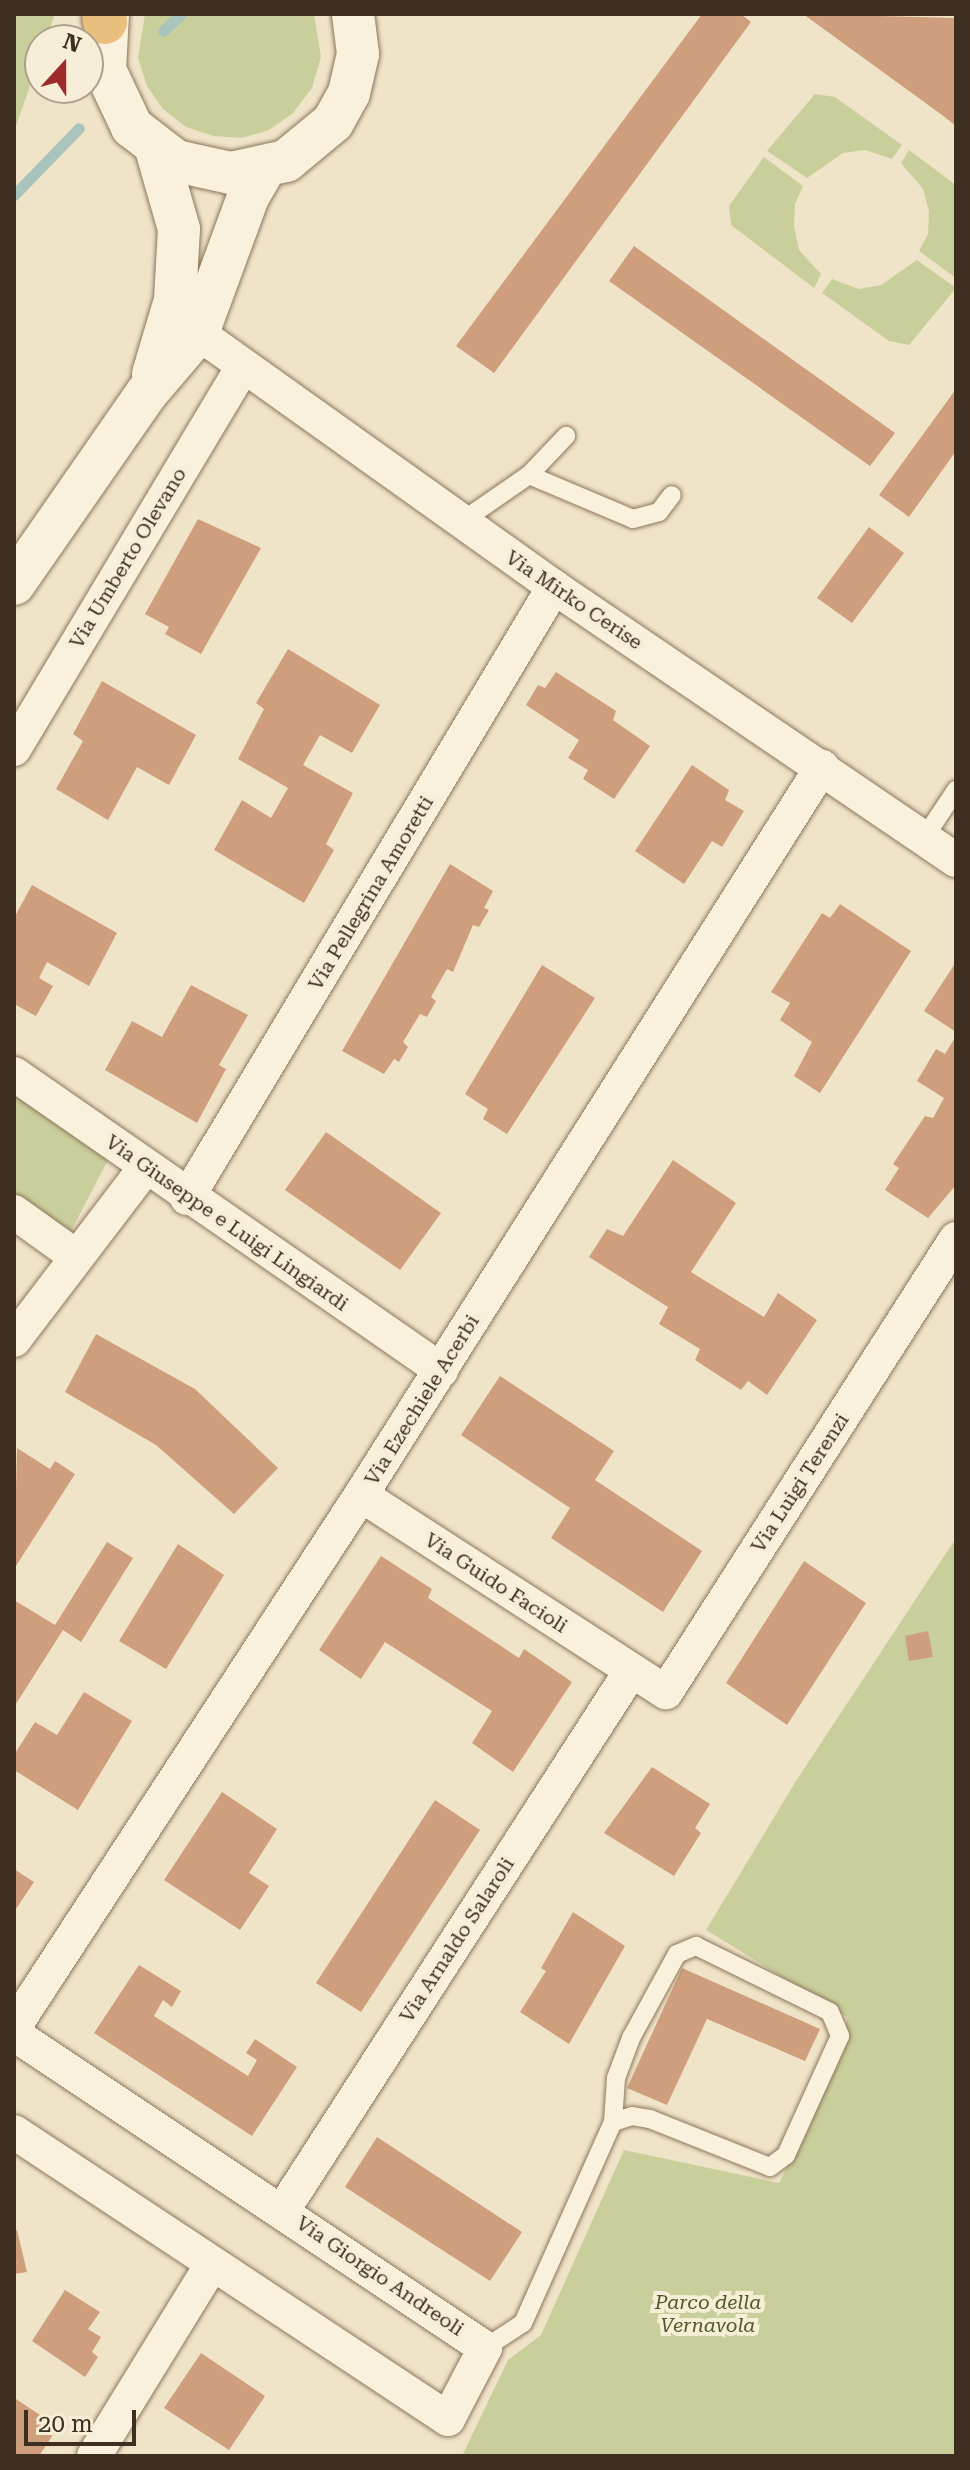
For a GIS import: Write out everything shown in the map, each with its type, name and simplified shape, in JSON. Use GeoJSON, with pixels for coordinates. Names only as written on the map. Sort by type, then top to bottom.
{"type":"FeatureCollection","features":[{"type":"Feature","properties":{"kind":"street"},"geometry":{"type":"LineString","coordinates":[[106,17],[105,70],[120,109],[156,149],[197,169],[231,173],[265,168],[311,145],[333,122],[349,93],[355,34],[388,14]]}},
{"type":"Feature","properties":{"kind":"street"},"geometry":{"type":"LineString","coordinates":[[146,394],[175,300],[179,229],[156,149]]}},
{"type":"Feature","properties":{"kind":"street"},"geometry":{"type":"LineString","coordinates":[[14,584],[146,394],[198,333],[248,197],[265,168]]}},
{"type":"Feature","properties":{"kind":"street","name":"Via Mirko Cerise"},"geometry":{"type":"LineString","coordinates":[[198,333],[554,587],[956,860]]}},
{"type":"Feature","properties":{"kind":"street","name":"Via Umberto Olevano"},"geometry":{"type":"LineString","coordinates":[[14,749],[243,367]]}},
{"type":"Feature","properties":{"kind":"street","name":"Via Pellegrina Amoretti"},"geometry":{"type":"LineString","coordinates":[[187,1198],[554,587]]}},
{"type":"Feature","properties":{"kind":"street","name":"Via Ezechiele Acerbi"},"geometry":{"type":"LineString","coordinates":[[14,2027],[361,1495],[822,767]]}},
{"type":"Feature","properties":{"kind":"street","name":"Via Giuseppe e Luigi Lingiardi"},"geometry":{"type":"LineString","coordinates":[[14,1074],[187,1198],[441,1370]]}},
{"type":"Feature","properties":{"kind":"street"},"geometry":{"type":"LineString","coordinates":[[14,1340],[74,1255],[145,1168]]}},
{"type":"Feature","properties":{"kind":"street"},"geometry":{"type":"LineString","coordinates":[[14,1212],[74,1255]]}},
{"type":"Feature","properties":{"kind":"street","name":"Via Luigi Terenzi"},"geometry":{"type":"LineString","coordinates":[[631,1671],[666,1692],[956,1239]]}},
{"type":"Feature","properties":{"kind":"street","name":"Via Guido Facioli"},"geometry":{"type":"LineString","coordinates":[[361,1495],[631,1671]]}},
{"type":"Feature","properties":{"kind":"street","name":"Via Arnaldo Salaroli"},"geometry":{"type":"LineString","coordinates":[[283,2210],[631,1671]]}},
{"type":"Feature","properties":{"kind":"street","name":"Via Giorgio Andreoli"},"geometry":{"type":"LineString","coordinates":[[14,2034],[283,2210],[485,2348],[448,2419],[211,2266],[14,2132]]}},
{"type":"Feature","properties":{"kind":"street"},"geometry":{"type":"LineString","coordinates":[[94,2456],[211,2266]]}},
{"type":"Feature","properties":{"kind":"lane"},"geometry":{"type":"LineString","coordinates":[[461,522],[529,475],[566,436]]}},
{"type":"Feature","properties":{"kind":"lane"},"geometry":{"type":"LineString","coordinates":[[529,475],[633,519],[659,512],[672,495]]}},
{"type":"Feature","properties":{"kind":"lane"},"geometry":{"type":"LineString","coordinates":[[924,838],[956,790]]}},
{"type":"Feature","properties":{"kind":"lane"},"geometry":{"type":"LineString","coordinates":[[485,2348],[523,2323],[613,2122],[621,2064],[677,1954],[696,1946],[830,2012],[840,2036],[786,2155],[770,2167],[650,2119],[632,2116],[613,2122]]}},
{"type":"Feature","properties":{"kind":"green space"},"geometry":{"type":"Polygon","coordinates":[[[14,14],[55,14],[52,24],[24,24],[24,103],[14,132],[14,14]]]}},
{"type":"Feature","properties":{"kind":"green space"},"geometry":{"type":"Polygon","coordinates":[[[145,14],[314,14],[321,57],[312,88],[293,113],[269,130],[242,138],[213,136],[186,127],[163,109],[147,86],[138,58],[145,14]]]}},
{"type":"Feature","properties":{"kind":"green space"},"geometry":{"type":"Polygon","coordinates":[[[815,94],[835,97],[902,145],[892,159],[865,150],[843,153],[807,178],[767,151],[815,94]]]}},
{"type":"Feature","properties":{"kind":"green space"},"geometry":{"type":"Polygon","coordinates":[[[909,150],[956,185],[956,278],[919,251],[928,234],[929,211],[923,189],[901,163],[909,150]]]}},
{"type":"Feature","properties":{"kind":"green space"},"geometry":{"type":"Polygon","coordinates":[[[764,157],[803,186],[795,204],[794,226],[799,250],[821,274],[814,288],[731,225],[729,206],[764,157]]]}},
{"type":"Feature","properties":{"kind":"green space"},"geometry":{"type":"Polygon","coordinates":[[[917,260],[956,288],[909,345],[889,341],[822,293],[832,279],[859,289],[881,285],[917,260]]]}},
{"type":"Feature","properties":{"kind":"green space"},"geometry":{"type":"Polygon","coordinates":[[[14,1086],[111,1154],[69,1235],[14,1196],[14,1086]]]}},
{"type":"Feature","properties":{"kind":"green space","name":"Parco della Vernavola"},"geometry":{"type":"Polygon","coordinates":[[[956,1538],[956,2456],[462,2456],[508,2360],[541,2335],[624,2150],[779,2183],[844,2051],[847,2017],[706,1930],[796,1781],[956,1538]]]}},
{"type":"Feature","properties":{"kind":"building"},"geometry":{"type":"Polygon","coordinates":[[[702,14],[741,14],[751,22],[494,373],[456,346],[702,14]]]}},
{"type":"Feature","properties":{"kind":"building"},"geometry":{"type":"Polygon","coordinates":[[[803,14],[956,18],[956,126],[942,115],[803,14]]]}},
{"type":"Feature","properties":{"kind":"building"},"geometry":{"type":"Polygon","coordinates":[[[634,246],[895,433],[870,466],[609,281],[634,246]]]}},
{"type":"Feature","properties":{"kind":"building"},"geometry":{"type":"Polygon","coordinates":[[[956,389],[956,451],[909,517],[879,495],[956,389]]]}},
{"type":"Feature","properties":{"kind":"building"},"geometry":{"type":"Polygon","coordinates":[[[198,519],[261,548],[201,654],[165,634],[169,627],[145,614],[198,519]]]}},
{"type":"Feature","properties":{"kind":"building"},"geometry":{"type":"Polygon","coordinates":[[[869,527],[904,553],[852,623],[817,598],[869,527]]]}},
{"type":"Feature","properties":{"kind":"building"},"geometry":{"type":"Polygon","coordinates":[[[288,649],[380,705],[352,753],[320,735],[303,765],[353,793],[326,844],[334,850],[304,903],[214,850],[242,800],[271,818],[288,788],[238,759],[264,709],[256,703],[288,649]]]}},
{"type":"Feature","properties":{"kind":"building"},"geometry":{"type":"Polygon","coordinates":[[[556,672],[616,711],[613,720],[650,746],[614,799],[583,779],[588,770],[568,758],[579,740],[526,705],[538,685],[545,688],[556,672]]]}},
{"type":"Feature","properties":{"kind":"building"},"geometry":{"type":"Polygon","coordinates":[[[102,681],[196,735],[169,785],[137,767],[108,820],[56,789],[83,741],[73,734],[102,681]]]}},
{"type":"Feature","properties":{"kind":"building"},"geometry":{"type":"Polygon","coordinates":[[[692,765],[729,790],[725,800],[744,811],[722,847],[712,841],[684,884],[635,851],[692,765]]]}},
{"type":"Feature","properties":{"kind":"building"},"geometry":{"type":"Polygon","coordinates":[[[450,864],[493,891],[484,908],[489,910],[479,927],[473,925],[453,972],[447,969],[431,997],[436,1001],[427,1017],[420,1014],[403,1042],[408,1047],[399,1062],[394,1059],[384,1074],[342,1051],[450,864]]]}},
{"type":"Feature","properties":{"kind":"building"},"geometry":{"type":"Polygon","coordinates":[[[32,885],[117,933],[89,986],[47,962],[39,978],[53,986],[36,1016],[14,1004],[14,918],[32,885]]]}},
{"type":"Feature","properties":{"kind":"building"},"geometry":{"type":"Polygon","coordinates":[[[840,904],[911,951],[820,1093],[794,1076],[812,1042],[780,1020],[790,1003],[771,992],[822,913],[830,918],[840,904]]]}},
{"type":"Feature","properties":{"kind":"building"},"geometry":{"type":"Polygon","coordinates":[[[956,962],[956,1032],[924,1011],[956,962]]]}},
{"type":"Feature","properties":{"kind":"building"},"geometry":{"type":"Polygon","coordinates":[[[542,965],[595,998],[507,1134],[483,1119],[488,1109],[465,1094],[542,965]]]}},
{"type":"Feature","properties":{"kind":"building"},"geometry":{"type":"Polygon","coordinates":[[[191,985],[248,1015],[219,1065],[226,1069],[197,1123],[105,1070],[132,1021],[162,1037],[191,985]]]}},
{"type":"Feature","properties":{"kind":"building"},"geometry":{"type":"Polygon","coordinates":[[[956,1036],[956,1185],[928,1218],[885,1190],[899,1168],[893,1164],[925,1116],[933,1118],[944,1098],[917,1081],[936,1049],[945,1054],[956,1036]]]}},
{"type":"Feature","properties":{"kind":"building"},"geometry":{"type":"Polygon","coordinates":[[[326,1132],[441,1213],[400,1270],[285,1190],[326,1132]]]}},
{"type":"Feature","properties":{"kind":"building"},"geometry":{"type":"Polygon","coordinates":[[[673,1160],[736,1203],[691,1272],[764,1317],[778,1293],[817,1320],[767,1395],[748,1381],[741,1390],[695,1360],[700,1349],[659,1324],[668,1307],[589,1257],[607,1229],[623,1236],[673,1160]]]}},
{"type":"Feature","properties":{"kind":"building"},"geometry":{"type":"Polygon","coordinates":[[[96,1334],[195,1389],[278,1468],[234,1514],[156,1445],[65,1392],[96,1334]]]}},
{"type":"Feature","properties":{"kind":"building"},"geometry":{"type":"Polygon","coordinates":[[[500,1376],[614,1451],[595,1480],[702,1551],[663,1612],[551,1538],[570,1508],[461,1435],[500,1376]]]}},
{"type":"Feature","properties":{"kind":"building"},"geometry":{"type":"Polygon","coordinates":[[[17,1448],[50,1469],[55,1461],[75,1474],[14,1569],[17,1448]]]}},
{"type":"Feature","properties":{"kind":"building"},"geometry":{"type":"Polygon","coordinates":[[[107,1542],[133,1558],[81,1642],[63,1630],[14,1707],[14,1600],[55,1625],[107,1542]]]}},
{"type":"Feature","properties":{"kind":"building"},"geometry":{"type":"Polygon","coordinates":[[[178,1544],[224,1575],[166,1669],[119,1641],[178,1544]]]}},
{"type":"Feature","properties":{"kind":"building"},"geometry":{"type":"Polygon","coordinates":[[[381,1556],[432,1589],[428,1598],[519,1658],[524,1649],[572,1682],[513,1772],[472,1743],[492,1711],[385,1642],[361,1679],[319,1650],[381,1556]]]}},
{"type":"Feature","properties":{"kind":"building"},"geometry":{"type":"Polygon","coordinates":[[[804,1561],[866,1603],[787,1725],[726,1683],[804,1561]]]}},
{"type":"Feature","properties":{"kind":"building"},"geometry":{"type":"Polygon","coordinates":[[[928,1631],[933,1657],[909,1661],[905,1636],[928,1631]]]}},
{"type":"Feature","properties":{"kind":"building"},"geometry":{"type":"Polygon","coordinates":[[[84,1692],[132,1721],[78,1810],[14,1770],[14,1755],[35,1722],[57,1735],[84,1692]]]}},
{"type":"Feature","properties":{"kind":"building"},"geometry":{"type":"Polygon","coordinates":[[[652,1767],[710,1804],[695,1828],[701,1833],[674,1876],[604,1833],[652,1767]]]}},
{"type":"Feature","properties":{"kind":"building"},"geometry":{"type":"Polygon","coordinates":[[[222,1792],[277,1829],[249,1873],[269,1886],[240,1930],[164,1880],[222,1792]]]}},
{"type":"Feature","properties":{"kind":"building"},"geometry":{"type":"Polygon","coordinates":[[[435,1800],[480,1830],[361,2012],[316,1983],[435,1800]]]}},
{"type":"Feature","properties":{"kind":"building"},"geometry":{"type":"Polygon","coordinates":[[[14,1869],[34,1882],[14,1912],[14,1869]]]}},
{"type":"Feature","properties":{"kind":"building"},"geometry":{"type":"Polygon","coordinates":[[[573,1912],[625,1946],[569,2044],[520,2012],[546,1971],[541,1968],[573,1912]]]}},
{"type":"Feature","properties":{"kind":"building"},"geometry":{"type":"Polygon","coordinates":[[[139,1965],[181,1991],[172,2007],[163,2000],[154,2016],[248,2076],[257,2060],[246,2053],[255,2039],[297,2067],[252,2136],[94,2033],[139,1965]]]}},
{"type":"Feature","properties":{"kind":"building"},"geometry":{"type":"Polygon","coordinates":[[[682,1968],[820,2029],[805,2061],[707,2019],[667,2105],[627,2088],[682,1968]]]}},
{"type":"Feature","properties":{"kind":"building"},"geometry":{"type":"Polygon","coordinates":[[[377,2137],[522,2232],[490,2281],[345,2187],[377,2137]]]}},
{"type":"Feature","properties":{"kind":"building"},"geometry":{"type":"Polygon","coordinates":[[[17,2230],[27,2272],[14,2274],[14,2231],[17,2230]]]}},
{"type":"Feature","properties":{"kind":"building"},"geometry":{"type":"Polygon","coordinates":[[[65,2290],[100,2312],[88,2329],[101,2337],[92,2352],[98,2357],[85,2377],[32,2341],[65,2290]]]}},
{"type":"Feature","properties":{"kind":"building"},"geometry":{"type":"Polygon","coordinates":[[[201,2353],[265,2396],[229,2450],[164,2408],[201,2353]]]}},
{"type":"Feature","properties":{"kind":"building"},"geometry":{"type":"Polygon","coordinates":[[[16,2399],[58,2427],[39,2456],[14,2456],[16,2399]]]}},
{"type":"Feature","properties":{"kind":"waterway"},"geometry":{"type":"LineString","coordinates":[[163,31],[181,14]]}},
{"type":"Feature","properties":{"kind":"waterway"},"geometry":{"type":"LineString","coordinates":[[14,195],[79,128]]}}]}
